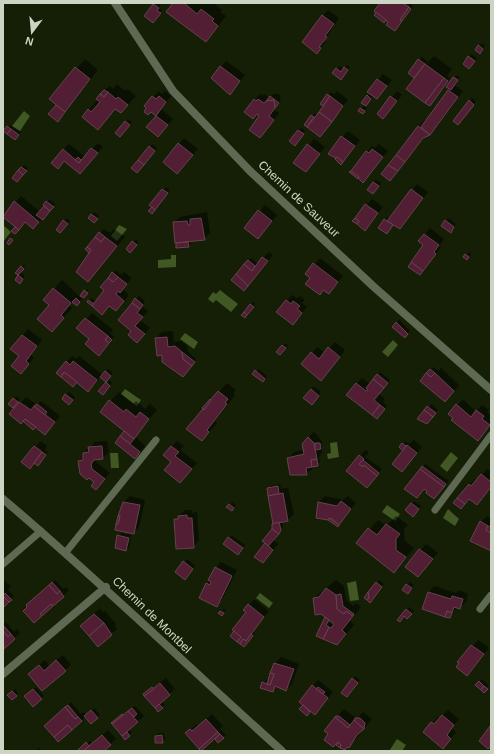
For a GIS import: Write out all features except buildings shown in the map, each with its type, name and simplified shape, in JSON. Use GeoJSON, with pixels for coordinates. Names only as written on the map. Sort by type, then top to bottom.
{"type":"FeatureCollection","features":[{"type":"Feature","properties":{"kind":"street","name":"Chemin de Sauveur"},"geometry":{"type":"LineString","coordinates":[[115,3],[173,91],[250,170],[374,287],[491,390]]}},
{"type":"Feature","properties":{"kind":"street","name":"Chemin de Montbel"},"geometry":{"type":"LineString","coordinates":[[3,499],[106,587],[202,680],[282,751]]}},
{"type":"Feature","properties":{"kind":"street"},"geometry":{"type":"LineString","coordinates":[[3,674],[106,587]]}},
{"type":"Feature","properties":{"kind":"lane"},"geometry":{"type":"LineString","coordinates":[[435,510],[491,435]]}},
{"type":"Feature","properties":{"kind":"lane"},"geometry":{"type":"LineString","coordinates":[[66,552],[156,440]]}},
{"type":"Feature","properties":{"kind":"lane"},"geometry":{"type":"LineString","coordinates":[[3,564],[41,531]]}},
{"type":"Feature","properties":{"kind":"lane"},"geometry":{"type":"LineString","coordinates":[[480,609],[491,595]]}},
{"type":"Feature","properties":{"kind":"shaded area"},"geometry":{"type":"Polygon","coordinates":[[[24,111],[30,116],[20,131],[12,126],[24,111]]]}},
{"type":"Feature","properties":{"kind":"shaded area"},"geometry":{"type":"Polygon","coordinates":[[[3,225],[11,232],[3,242],[3,225]]]}},
{"type":"Feature","properties":{"kind":"shaded area"},"geometry":{"type":"Polygon","coordinates":[[[119,225],[127,229],[117,241],[111,236],[119,225]]]}},
{"type":"Feature","properties":{"kind":"shaded area"},"geometry":{"type":"Polygon","coordinates":[[[171,255],[176,255],[176,267],[158,268],[158,260],[171,259],[171,255]]]}},
{"type":"Feature","properties":{"kind":"shaded area"},"geometry":{"type":"Polygon","coordinates":[[[220,290],[238,304],[231,312],[216,300],[213,303],[208,299],[213,292],[216,294],[220,290]]]}},
{"type":"Feature","properties":{"kind":"shaded area"},"geometry":{"type":"Polygon","coordinates":[[[185,333],[198,342],[194,349],[180,339],[185,333]]]}},
{"type":"Feature","properties":{"kind":"shaded area"},"geometry":{"type":"Polygon","coordinates":[[[393,340],[398,345],[388,357],[382,352],[393,340]]]}},
{"type":"Feature","properties":{"kind":"shaded area"},"geometry":{"type":"Polygon","coordinates":[[[125,389],[141,400],[137,406],[121,394],[125,389]]]}},
{"type":"Feature","properties":{"kind":"shaded area"},"geometry":{"type":"Polygon","coordinates":[[[337,442],[339,457],[328,459],[327,454],[331,453],[330,443],[337,442]]]}},
{"type":"Feature","properties":{"kind":"shaded area"},"geometry":{"type":"Polygon","coordinates":[[[451,452],[458,458],[447,472],[440,466],[451,452]]]}},
{"type":"Feature","properties":{"kind":"shaded area"},"geometry":{"type":"Polygon","coordinates":[[[110,453],[118,453],[119,468],[111,468],[110,453]]]}},
{"type":"Feature","properties":{"kind":"shaded area"},"geometry":{"type":"Polygon","coordinates":[[[387,505],[400,514],[395,521],[382,512],[387,505]]]}},
{"type":"Feature","properties":{"kind":"shaded area"},"geometry":{"type":"Polygon","coordinates":[[[448,509],[459,519],[455,526],[443,518],[448,509]]]}},
{"type":"Feature","properties":{"kind":"shaded area"},"geometry":{"type":"Polygon","coordinates":[[[356,581],[359,600],[350,601],[347,583],[356,581]]]}},
{"type":"Feature","properties":{"kind":"shaded area"},"geometry":{"type":"Polygon","coordinates":[[[260,593],[273,603],[269,608],[256,598],[260,593]]]}},
{"type":"Feature","properties":{"kind":"shaded area"},"geometry":{"type":"Polygon","coordinates":[[[397,739],[406,745],[402,751],[389,751],[397,739]]]}}]}
